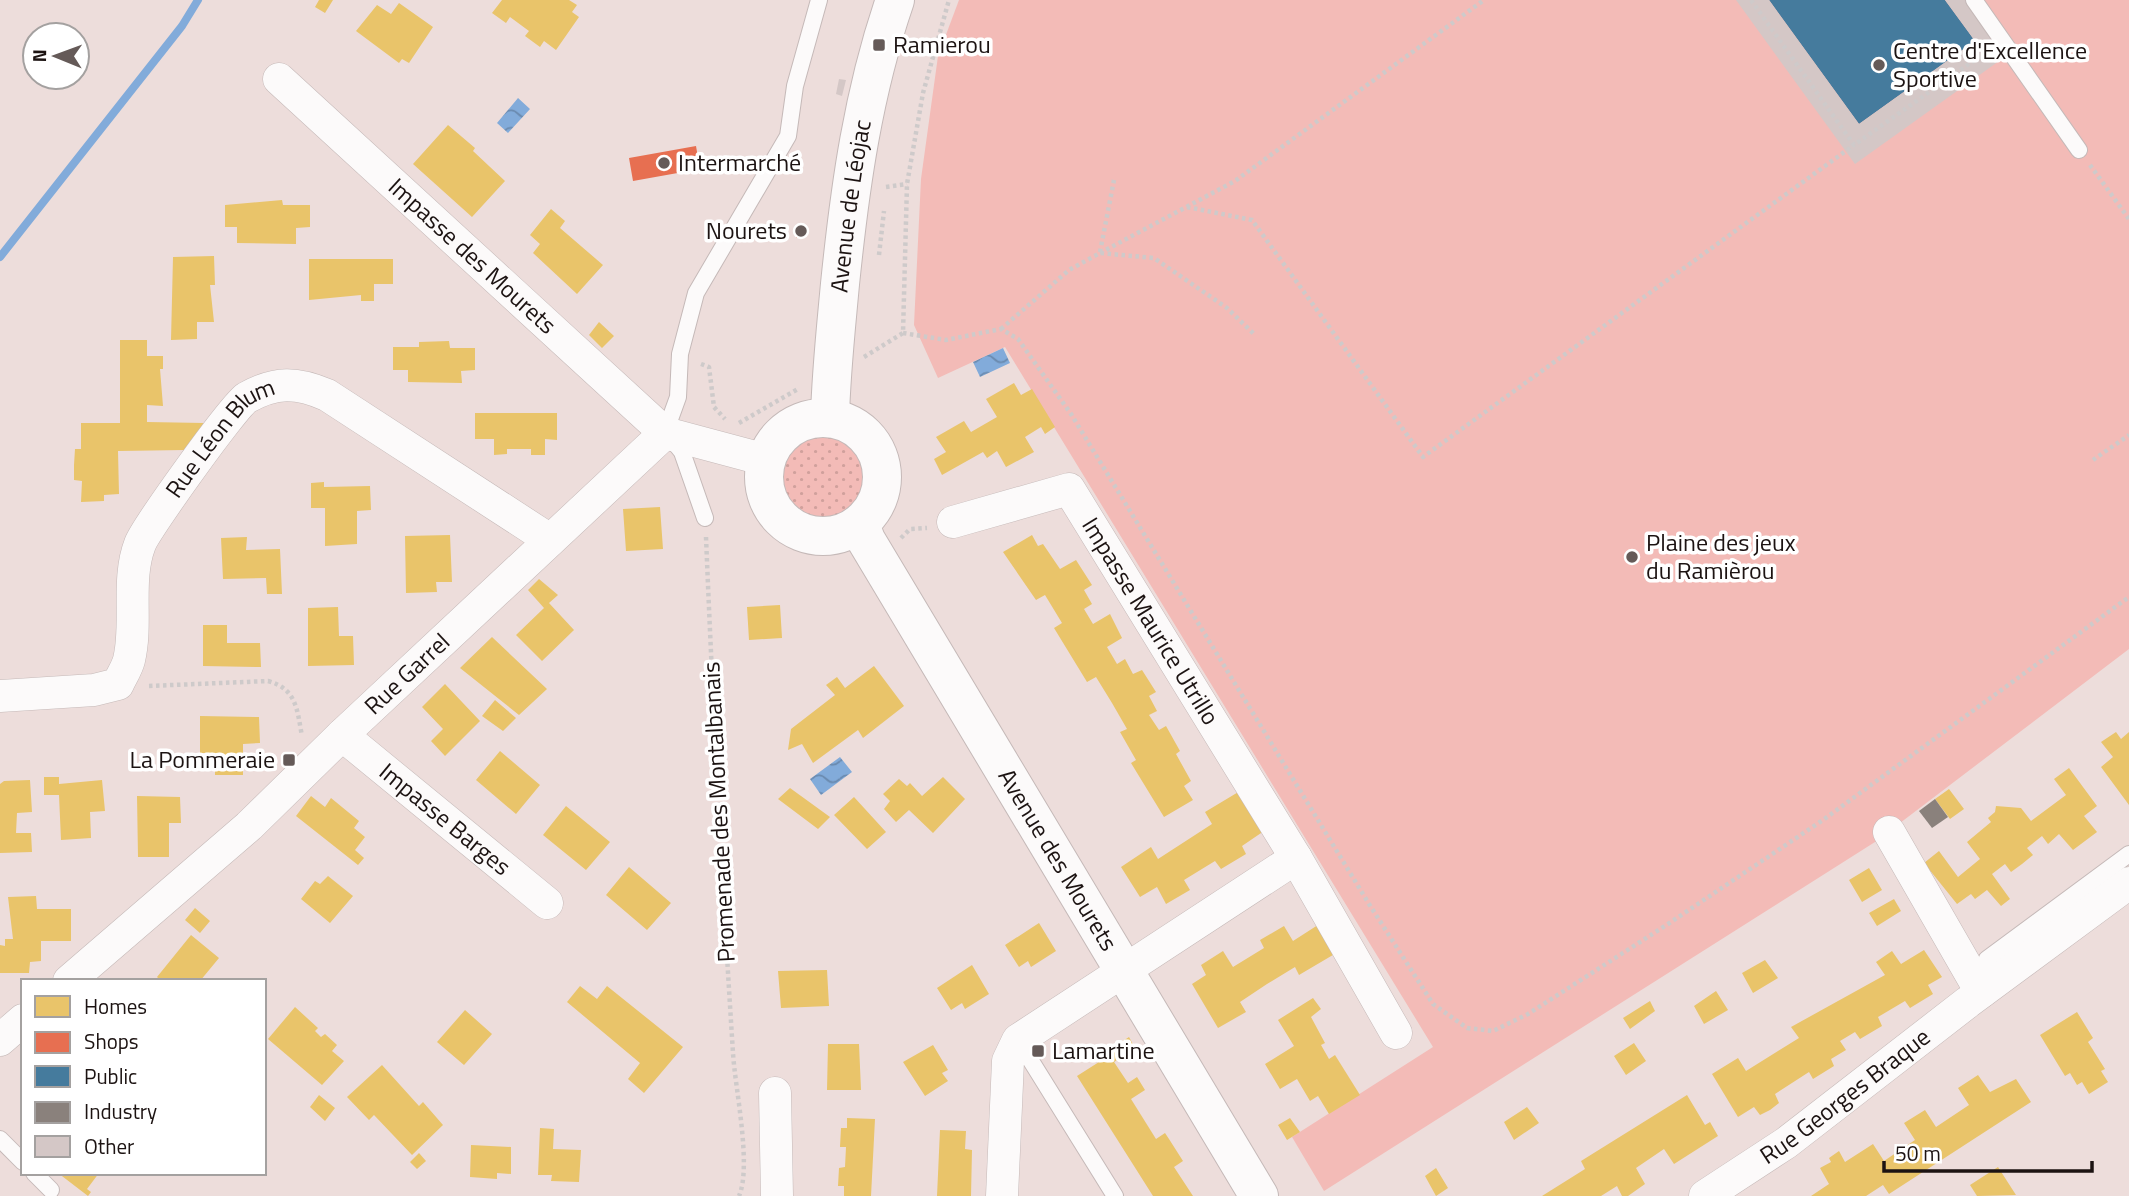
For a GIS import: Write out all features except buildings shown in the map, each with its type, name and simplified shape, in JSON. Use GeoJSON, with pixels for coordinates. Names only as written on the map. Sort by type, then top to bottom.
{"type":"FeatureCollection","features":[{"type":"Feature","properties":{"kind":"main road","name":"Avenue de Léojac"},"geometry":{"type":"LineString","coordinates":[[830,417],[844,246],[857,146],[866,95],[895,0]]}},
{"type":"Feature","properties":{"kind":"main road"},"geometry":{"type":"LineString","coordinates":[[830,417],[847,422],[862,431],[874,444],[881,460],[880,495],[860,523],[843,533],[824,537],[806,534],[789,525],[775,512],[766,495],[764,475],[767,457],[777,439],[792,426],[810,418],[830,417]]}},
{"type":"Feature","properties":{"kind":"main road","name":"Avenue des Mourets"},"geometry":{"type":"LineString","coordinates":[[860,523],[866,540],[1259,1196]]}},
{"type":"Feature","properties":{"kind":"street","name":"Impasse des Mourets"},"geometry":{"type":"LineString","coordinates":[[279,79],[667,434]]}},
{"type":"Feature","properties":{"kind":"street","name":"Rue Léon Blum"},"geometry":{"type":"LineString","coordinates":[[121,676],[129,661],[135,569],[140,544],[154,520],[243,399],[270,387],[302,384],[327,395],[550,540]]}},
{"type":"Feature","properties":{"kind":"street"},"geometry":{"type":"LineString","coordinates":[[667,434],[722,434],[767,457]]}},
{"type":"Feature","properties":{"kind":"street","name":"Rue Garrel"},"geometry":{"type":"LineString","coordinates":[[71,979],[249,826],[342,735],[667,434]]}},
{"type":"Feature","properties":{"kind":"street","name":"Impasse Maurice Utrillo"},"geometry":{"type":"LineString","coordinates":[[953,522],[1069,489],[1296,858],[1396,1033]]}},
{"type":"Feature","properties":{"kind":"street"},"geometry":{"type":"LineString","coordinates":[[0,696],[94,690],[118,684],[121,676]]}},
{"type":"Feature","properties":{"kind":"street","name":"Impasse Barges"},"geometry":{"type":"LineString","coordinates":[[342,735],[547,903]]}},
{"type":"Feature","properties":{"kind":"street"},"geometry":{"type":"LineString","coordinates":[[1889,832],[1987,988]]}},
{"type":"Feature","properties":{"kind":"street"},"geometry":{"type":"LineString","coordinates":[[1002,1196],[1008,1061],[1018,1040],[1296,858]]}},
{"type":"Feature","properties":{"kind":"street","name":"Rue Georges Braque"},"geometry":{"type":"LineString","coordinates":[[1705,1196],[1786,1143],[1987,988],[2129,883]]}},
{"type":"Feature","properties":{"kind":"street"},"geometry":{"type":"LineString","coordinates":[[0,1040],[21,1022]]}},
{"type":"Feature","properties":{"kind":"street"},"geometry":{"type":"LineString","coordinates":[[775,1093],[777,1196]]}},
{"type":"Feature","properties":{"kind":"lane"},"geometry":{"type":"LineString","coordinates":[[705,518],[682,452],[667,434],[678,397],[680,354],[696,293],[788,136],[795,86],[819,0]]}},
{"type":"Feature","properties":{"kind":"lane"},"geometry":{"type":"LineString","coordinates":[[1974,0],[2079,150]]}},
{"type":"Feature","properties":{"kind":"lane"},"geometry":{"type":"LineString","coordinates":[[1987,988],[1987,959],[2129,854]]}},
{"type":"Feature","properties":{"kind":"lane"},"geometry":{"type":"LineString","coordinates":[[1018,1040],[1115,1196]]}},
{"type":"Feature","properties":{"kind":"lane"},"geometry":{"type":"LineString","coordinates":[[0,1139],[21,1160]]}},
{"type":"Feature","properties":{"kind":"lane"},"geometry":{"type":"LineString","coordinates":[[36,1175],[51,1190]]}},
{"type":"Feature","properties":{"kind":"path"},"geometry":{"type":"LineString","coordinates":[[903,333],[907,184],[923,93],[949,0]]}},
{"type":"Feature","properties":{"kind":"path"},"geometry":{"type":"LineString","coordinates":[[858,357],[868,357],[903,333],[946,340],[1001,329],[1069,270],[1235,181],[1484,0]]}},
{"type":"Feature","properties":{"kind":"path"},"geometry":{"type":"LineString","coordinates":[[1751,0],[1854,145]]}},
{"type":"Feature","properties":{"kind":"path"},"geometry":{"type":"LineString","coordinates":[[1187,206],[1252,220],[1423,457],[1854,145],[2003,41]]}},
{"type":"Feature","properties":{"kind":"path"},"geometry":{"type":"LineString","coordinates":[[2079,150],[2129,219]]}},
{"type":"Feature","properties":{"kind":"path"},"geometry":{"type":"LineString","coordinates":[[1100,253],[1114,180]]}},
{"type":"Feature","properties":{"kind":"path"},"geometry":{"type":"LineString","coordinates":[[886,187],[907,184]]}},
{"type":"Feature","properties":{"kind":"path"},"geometry":{"type":"LineString","coordinates":[[1100,253],[1154,258],[1227,308],[1254,334]]}},
{"type":"Feature","properties":{"kind":"path"},"geometry":{"type":"LineString","coordinates":[[1001,329],[1018,339],[1071,414],[1368,904],[1433,1004],[1467,1028],[1493,1031],[1528,1014],[1657,932],[1823,820],[2129,597]]}},
{"type":"Feature","properties":{"kind":"path"},"geometry":{"type":"LineString","coordinates":[[680,354],[709,367],[722,434],[796,391],[802,382]]}},
{"type":"Feature","properties":{"kind":"path"},"geometry":{"type":"LineString","coordinates":[[2094,460],[2129,435]]}},
{"type":"Feature","properties":{"kind":"path","name":"Promenade des Montalbanais"},"geometry":{"type":"LineString","coordinates":[[705,518],[733,1067],[742,1140],[738,1196]]}},
{"type":"Feature","properties":{"kind":"path"},"geometry":{"type":"LineString","coordinates":[[121,676],[142,685],[159,686],[255,681],[279,684],[289,691],[298,706],[303,741],[316,761]]}},
{"type":"Feature","properties":{"kind":"shaded area","name":"Plaine des jeux du Ramièrou"},"geometry":{"type":"Polygon","coordinates":[[[959,0],[2129,0],[2129,649],[1875,842],[1324,1191],[1292,1137],[1433,1047],[1005,347],[938,378],[914,325],[921,179],[938,56],[959,0]]]}},
{"type":"Feature","properties":{"kind":"shaded area"},"geometry":{"type":"Polygon","coordinates":[[[823,432],[840,435],[855,445],[865,460],[868,477],[865,494],[855,509],[840,519],[823,522],[806,519],[791,509],[781,494],[778,477],[781,460],[791,445],[806,435],[823,432]]]}},
{"type":"Feature","properties":{"kind":"water"},"geometry":{"type":"Polygon","coordinates":[[[518,98],[530,109],[508,133],[497,123],[518,98]]]}},
{"type":"Feature","properties":{"kind":"water"},"geometry":{"type":"Polygon","coordinates":[[[1003,348],[1010,363],[980,377],[973,362],[1003,348]]]}},
{"type":"Feature","properties":{"kind":"water"},"geometry":{"type":"Polygon","coordinates":[[[840,757],[852,772],[821,795],[810,779],[840,757]]]}},
{"type":"Feature","properties":{"kind":"waterway"},"geometry":{"type":"LineString","coordinates":[[0,257],[182,26],[198,0]]}},
{"type":"Feature","properties":{"kind":"place","name":"Ramierou"},"geometry":{"type":"Point","coordinates":[879,45]}},
{"type":"Feature","properties":{"kind":"place","name":"Centre d'Excellence Sportive"},"geometry":{"type":"Point","coordinates":[1879,65]}},
{"type":"Feature","properties":{"kind":"place","name":"Intermarché"},"geometry":{"type":"Point","coordinates":[664,163]}},
{"type":"Feature","properties":{"kind":"place","name":"Nourets"},"geometry":{"type":"Point","coordinates":[801,231]}},
{"type":"Feature","properties":{"kind":"place","name":"Plaine des jeux du Ramièrou"},"geometry":{"type":"Point","coordinates":[1632,557]}},
{"type":"Feature","properties":{"kind":"place","name":"La Pommeraie"},"geometry":{"type":"Point","coordinates":[289,760]}},
{"type":"Feature","properties":{"kind":"place","name":"Lamartine"},"geometry":{"type":"Point","coordinates":[1038,1051]}}]}
